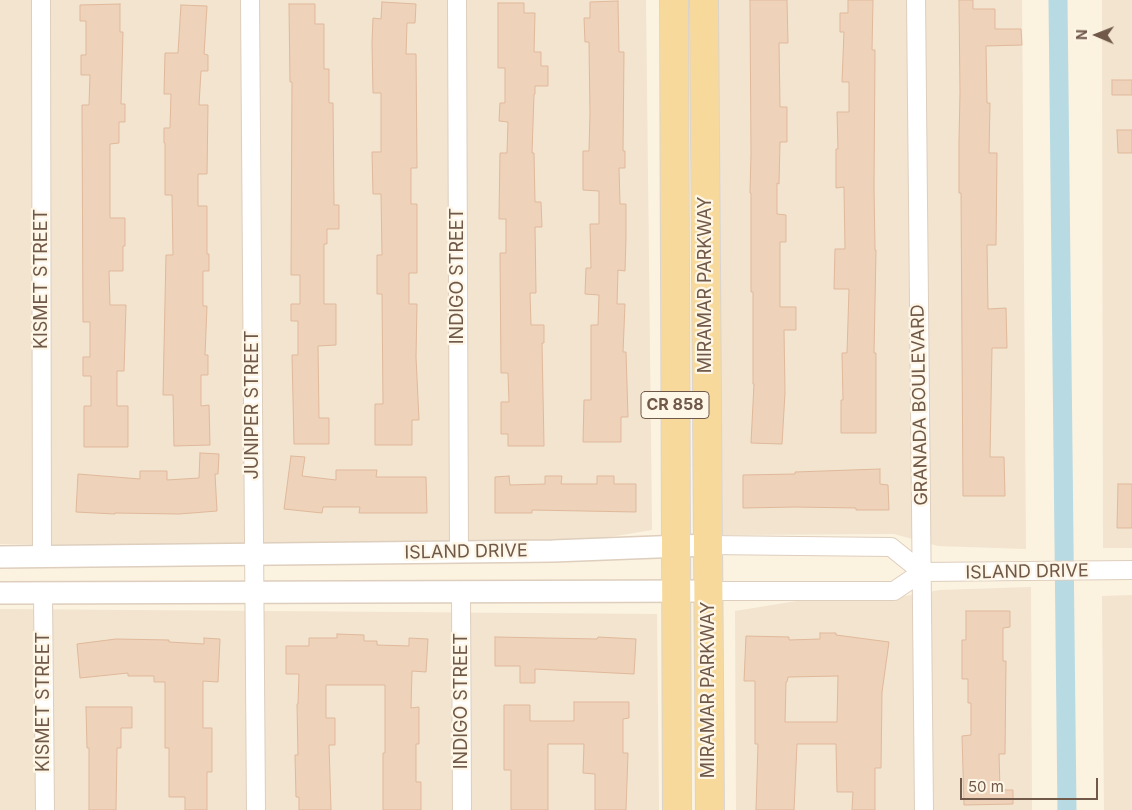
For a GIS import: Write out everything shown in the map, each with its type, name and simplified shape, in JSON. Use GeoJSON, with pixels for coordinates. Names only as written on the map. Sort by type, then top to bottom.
{"type":"FeatureCollection","features":[{"type":"Feature","properties":{"kind":"main road","name":"MIRAMAR PARKWAY"},"geometry":{"type":"LineString","coordinates":[[674,0],[677,810]]}},
{"type":"Feature","properties":{"kind":"main road","name":"MIRAMAR PARKWAY"},"geometry":{"type":"LineString","coordinates":[[704,0],[710,810]]}},
{"type":"Feature","properties":{"kind":"street","name":"KISMET STREET"},"geometry":{"type":"LineString","coordinates":[[41,0],[42,557]]}},
{"type":"Feature","properties":{"kind":"street","name":"JUNIPER STREET"},"geometry":{"type":"LineString","coordinates":[[250,0],[256,810]]}},
{"type":"Feature","properties":{"kind":"street","name":"INDIGO STREET"},"geometry":{"type":"LineString","coordinates":[[457,0],[460,552]]}},
{"type":"Feature","properties":{"kind":"street","name":"GRANADA BOULEVARD"},"geometry":{"type":"LineString","coordinates":[[916,0],[924,810]]}},
{"type":"Feature","properties":{"kind":"street","name":"ISLAND DRIVE"},"geometry":{"type":"LineString","coordinates":[[0,557],[553,551],[708,545],[891,547],[922,572],[1132,570]]}},
{"type":"Feature","properties":{"kind":"street"},"geometry":{"type":"LineString","coordinates":[[0,593],[894,591],[922,572]]}},
{"type":"Feature","properties":{"kind":"street","name":"INDIGO STREET"},"geometry":{"type":"LineString","coordinates":[[461,593],[462,810]]}},
{"type":"Feature","properties":{"kind":"street","name":"KISMET STREET"},"geometry":{"type":"LineString","coordinates":[[43,594],[45,810]]}},
{"type":"Feature","properties":{"kind":"shaded area"},"geometry":{"type":"Polygon","coordinates":[[[0,0],[646,0],[652,530],[542,548],[0,544],[0,0]]]}},
{"type":"Feature","properties":{"kind":"shaded area"},"geometry":{"type":"Polygon","coordinates":[[[716,0],[1022,0],[1026,549],[938,546],[894,534],[723,535],[716,0]]]}},
{"type":"Feature","properties":{"kind":"shaded area"},"geometry":{"type":"Polygon","coordinates":[[[1102,0],[1132,0],[1132,548],[1103,548],[1102,0]]]}},
{"type":"Feature","properties":{"kind":"shaded area"},"geometry":{"type":"Polygon","coordinates":[[[1031,587],[1032,810],[736,810],[735,611],[822,597],[894,598],[940,590],[1031,587]]]}},
{"type":"Feature","properties":{"kind":"shaded area"},"geometry":{"type":"Polygon","coordinates":[[[1132,595],[1132,810],[1104,810],[1102,596],[1132,595]]]}},
{"type":"Feature","properties":{"kind":"shaded area"},"geometry":{"type":"Polygon","coordinates":[[[0,609],[657,614],[659,810],[0,810],[0,609]]]}},
{"type":"Feature","properties":{"kind":"building"},"geometry":{"type":"Polygon","coordinates":[[[750,0],[787,0],[788,43],[779,43],[780,107],[787,107],[787,142],[780,142],[777,214],[786,215],[786,242],[780,242],[780,307],[796,307],[796,330],[784,330],[785,393],[782,444],[751,443],[754,384],[753,292],[751,292],[750,0]]]}},
{"type":"Feature","properties":{"kind":"building"},"geometry":{"type":"Polygon","coordinates":[[[848,0],[873,0],[872,50],[875,50],[874,187],[876,250],[874,353],[876,353],[876,433],[841,433],[841,400],[843,400],[842,353],[847,353],[849,289],[834,289],[835,249],[845,249],[844,187],[836,188],[836,149],[838,149],[837,112],[849,112],[849,82],[842,82],[844,32],[840,32],[840,13],[848,13],[848,0]]]}},
{"type":"Feature","properties":{"kind":"building"},"geometry":{"type":"Polygon","coordinates":[[[959,0],[973,0],[973,9],[995,9],[995,29],[1021,29],[1022,45],[986,46],[987,103],[990,103],[989,153],[997,153],[996,245],[987,245],[988,309],[1006,308],[1007,348],[992,348],[990,457],[1004,457],[1005,496],[963,496],[961,193],[959,193],[959,0]]]}},
{"type":"Feature","properties":{"kind":"building"},"geometry":{"type":"Polygon","coordinates":[[[618,1],[619,52],[624,52],[623,151],[625,151],[625,168],[619,168],[620,204],[626,204],[626,237],[625,271],[618,270],[617,304],[625,304],[623,352],[626,352],[628,417],[621,417],[621,442],[583,442],[584,400],[591,400],[591,325],[598,325],[599,295],[585,294],[586,268],[591,268],[590,224],[599,224],[599,191],[583,190],[583,151],[589,151],[590,114],[589,42],[585,42],[584,18],[590,18],[590,2],[618,1]]]}},
{"type":"Feature","properties":{"kind":"building"},"geometry":{"type":"Polygon","coordinates":[[[382,2],[416,4],[415,23],[407,23],[406,54],[416,54],[417,168],[411,168],[411,204],[417,204],[417,273],[409,273],[409,304],[417,304],[416,357],[419,420],[412,420],[412,445],[375,445],[375,404],[383,404],[382,294],[377,294],[377,255],[382,255],[381,194],[373,194],[372,152],[381,152],[381,93],[373,93],[372,43],[373,18],[381,19],[382,2]]]}},
{"type":"Feature","properties":{"kind":"building"},"geometry":{"type":"Polygon","coordinates":[[[498,3],[524,3],[524,13],[535,13],[534,52],[541,52],[541,66],[548,66],[548,86],[535,86],[534,94],[532,153],[534,153],[535,202],[541,202],[542,227],[535,227],[536,293],[530,293],[531,325],[544,325],[544,343],[542,343],[544,446],[508,446],[508,434],[501,434],[501,402],[509,402],[508,373],[501,373],[500,253],[506,253],[506,219],[499,219],[500,153],[507,153],[508,122],[499,121],[500,103],[505,103],[505,68],[498,68],[498,3]]]}},
{"type":"Feature","properties":{"kind":"building"},"geometry":{"type":"Polygon","coordinates":[[[120,4],[120,32],[123,32],[121,104],[125,104],[125,122],[119,122],[119,143],[110,144],[110,218],[125,218],[125,246],[123,246],[123,271],[109,271],[110,305],[126,305],[124,371],[117,371],[117,406],[128,406],[128,447],[84,447],[84,406],[91,406],[91,376],[83,376],[83,357],[90,357],[90,322],[83,322],[82,105],[89,105],[90,75],[81,75],[81,55],[86,55],[86,21],[80,21],[80,5],[120,4]]]}},
{"type":"Feature","properties":{"kind":"building"},"geometry":{"type":"Polygon","coordinates":[[[289,4],[315,4],[315,24],[324,24],[324,69],[329,69],[329,103],[333,103],[334,205],[339,205],[339,229],[327,229],[327,244],[324,244],[324,304],[336,304],[336,345],[318,346],[319,418],[329,418],[329,444],[294,444],[292,355],[298,355],[298,321],[291,321],[291,304],[300,304],[300,275],[291,275],[292,82],[290,82],[289,4]]]}},
{"type":"Feature","properties":{"kind":"building"},"geometry":{"type":"Polygon","coordinates":[[[181,5],[207,6],[204,54],[208,55],[208,71],[201,71],[199,105],[208,105],[207,174],[198,174],[198,206],[207,206],[209,271],[203,271],[203,306],[207,306],[205,355],[208,355],[208,375],[201,375],[201,406],[209,405],[210,445],[174,446],[173,395],[163,395],[166,255],[173,255],[172,195],[165,195],[164,143],[164,128],[170,128],[171,94],[164,94],[165,53],[178,53],[181,5]]]}},
{"type":"Feature","properties":{"kind":"building"},"geometry":{"type":"Polygon","coordinates":[[[1112,80],[1132,80],[1132,95],[1112,95],[1112,80]]]}},
{"type":"Feature","properties":{"kind":"building"},"geometry":{"type":"Polygon","coordinates":[[[1117,130],[1132,130],[1132,153],[1118,153],[1117,130]]]}},
{"type":"Feature","properties":{"kind":"building"},"geometry":{"type":"Polygon","coordinates":[[[200,453],[219,454],[218,474],[215,474],[217,511],[179,514],[76,512],[78,474],[140,479],[140,471],[167,471],[167,480],[199,478],[200,453]]]}},
{"type":"Feature","properties":{"kind":"building"},"geometry":{"type":"Polygon","coordinates":[[[291,456],[305,457],[302,476],[336,480],[336,470],[377,470],[376,477],[426,477],[427,513],[359,513],[360,507],[323,507],[322,513],[284,509],[291,456]]]}},
{"type":"Feature","properties":{"kind":"building"},"geometry":{"type":"Polygon","coordinates":[[[880,469],[880,484],[888,485],[889,510],[795,507],[743,508],[743,475],[880,469]]]}},
{"type":"Feature","properties":{"kind":"building"},"geometry":{"type":"Polygon","coordinates":[[[509,476],[510,485],[545,484],[545,476],[562,476],[561,484],[597,484],[597,476],[614,476],[614,484],[636,484],[636,512],[532,510],[532,513],[495,513],[495,477],[509,476]]]}},
{"type":"Feature","properties":{"kind":"building"},"geometry":{"type":"Polygon","coordinates":[[[1118,484],[1132,484],[1132,528],[1117,528],[1118,484]]]}},
{"type":"Feature","properties":{"kind":"building"},"geometry":{"type":"Polygon","coordinates":[[[966,611],[1010,611],[1010,627],[1003,628],[1003,661],[1006,661],[1005,754],[999,754],[1000,790],[1013,790],[1013,804],[964,805],[962,736],[971,735],[971,703],[968,703],[968,679],[962,679],[962,640],[966,640],[966,611]]]}},
{"type":"Feature","properties":{"kind":"building"},"geometry":{"type":"Polygon","coordinates":[[[820,633],[836,633],[836,635],[889,642],[882,692],[881,768],[875,768],[875,810],[852,810],[853,792],[837,792],[836,744],[797,744],[794,810],[756,810],[758,744],[755,744],[755,681],[744,681],[746,636],[789,637],[789,640],[820,639],[820,633]],[[838,676],[788,677],[786,682],[785,722],[837,722],[838,676]]]}},
{"type":"Feature","properties":{"kind":"building"},"geometry":{"type":"Polygon","coordinates":[[[337,634],[364,635],[364,641],[377,641],[377,645],[409,646],[409,638],[428,639],[426,672],[412,671],[411,708],[419,707],[419,744],[416,744],[416,782],[421,782],[421,810],[383,810],[385,685],[326,685],[326,718],[335,718],[335,745],[329,745],[331,810],[299,810],[299,797],[296,797],[295,755],[298,755],[297,704],[299,674],[286,674],[286,646],[309,646],[309,638],[337,638],[337,634]]]}},
{"type":"Feature","properties":{"kind":"building"},"geometry":{"type":"Polygon","coordinates":[[[495,637],[636,639],[634,674],[535,669],[535,683],[520,683],[520,666],[495,666],[495,637]]]}},
{"type":"Feature","properties":{"kind":"building"},"geometry":{"type":"Polygon","coordinates":[[[204,638],[220,639],[218,682],[203,681],[203,728],[212,728],[212,772],[207,772],[207,810],[185,810],[185,797],[169,797],[169,748],[165,748],[165,682],[154,682],[154,676],[128,676],[128,673],[80,678],[77,644],[116,639],[169,640],[169,642],[204,644],[204,638]]]}},
{"type":"Feature","properties":{"kind":"building"},"geometry":{"type":"Polygon","coordinates":[[[574,702],[629,702],[629,718],[623,719],[623,753],[628,753],[626,810],[595,810],[595,774],[583,773],[584,744],[548,744],[548,810],[511,810],[511,770],[504,770],[504,705],[530,705],[530,721],[574,721],[574,702]]]}},
{"type":"Feature","properties":{"kind":"building"},"geometry":{"type":"Polygon","coordinates":[[[86,707],[132,707],[132,728],[121,728],[121,748],[117,748],[116,810],[89,810],[89,748],[87,748],[86,707]]]}},
{"type":"Feature","properties":{"kind":"waterway"},"geometry":{"type":"LineString","coordinates":[[1058,0],[1067,810]]}}]}
